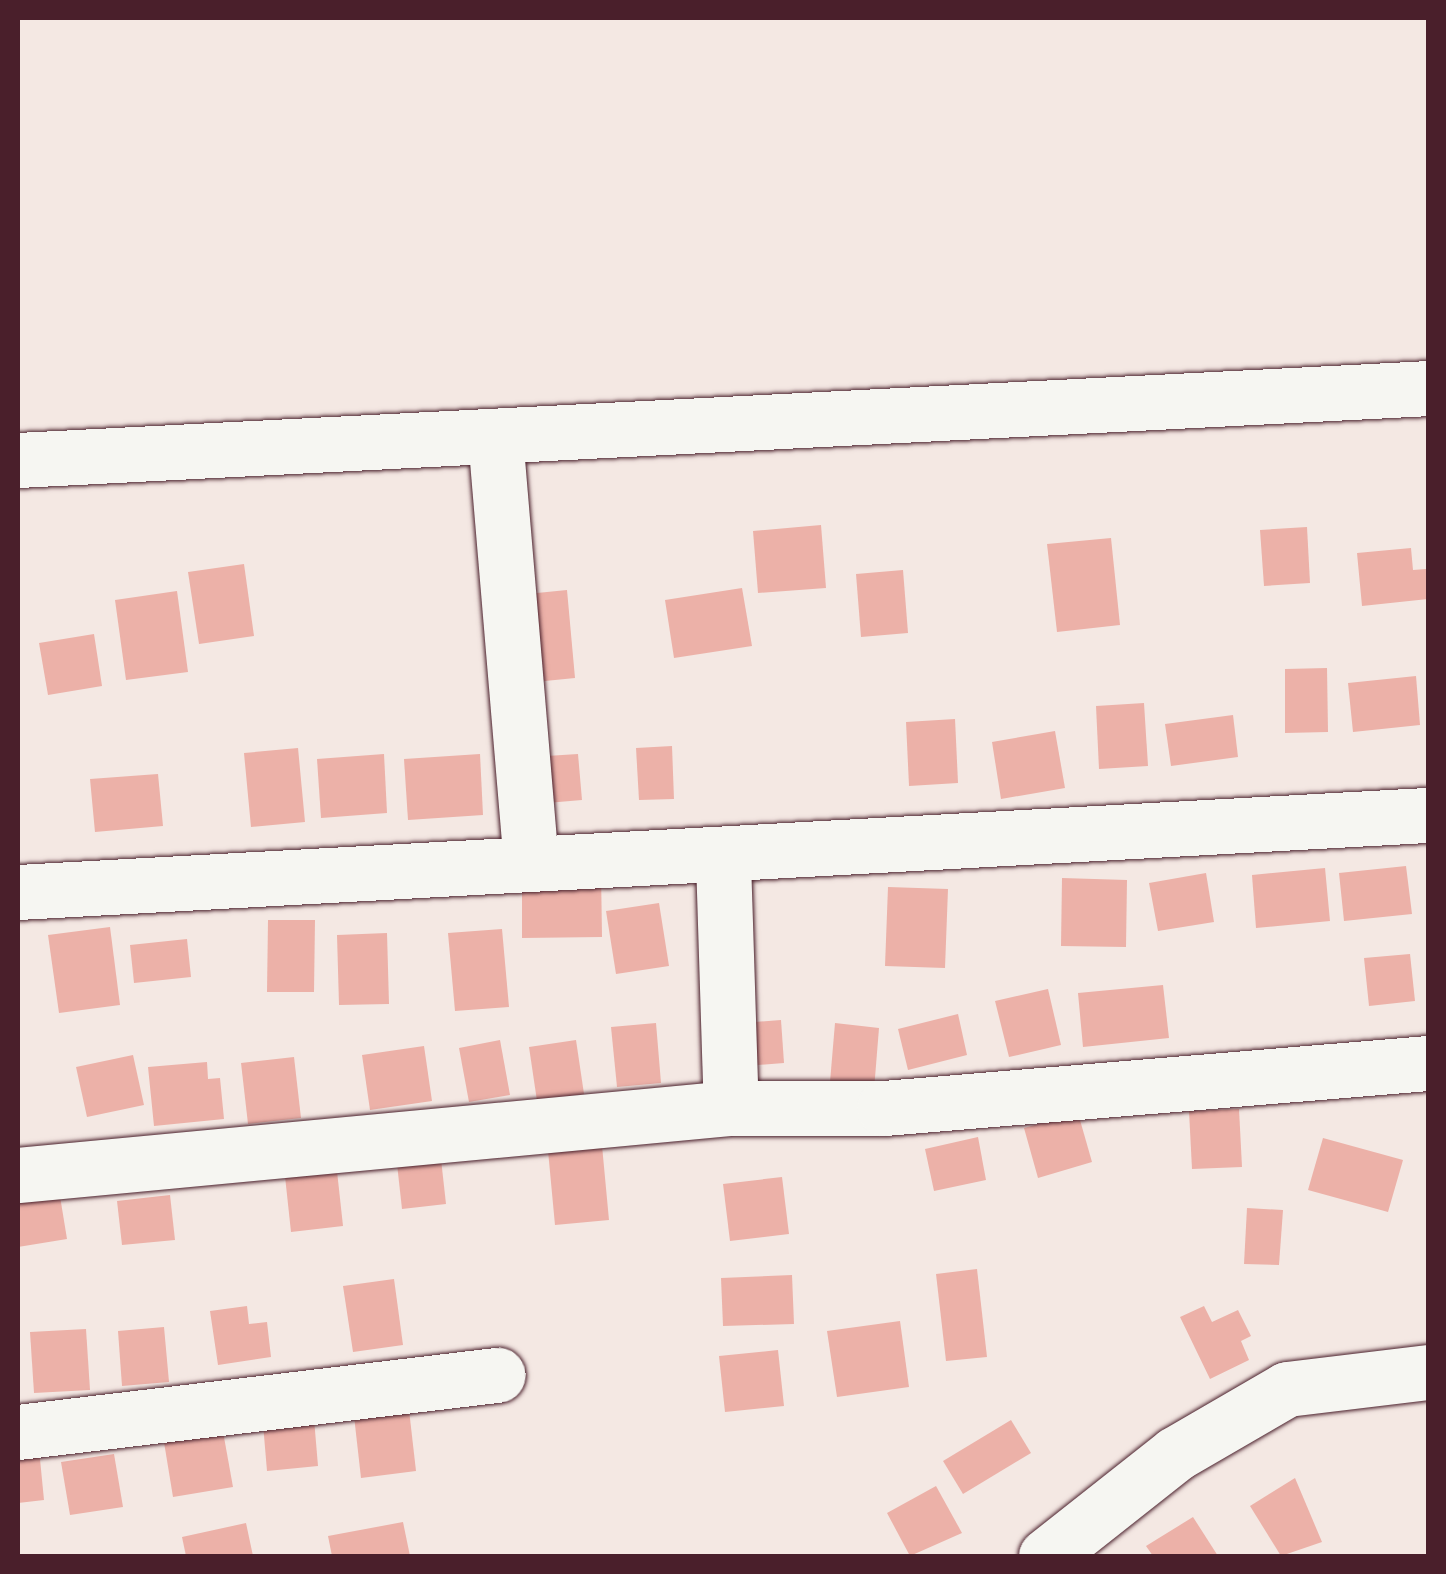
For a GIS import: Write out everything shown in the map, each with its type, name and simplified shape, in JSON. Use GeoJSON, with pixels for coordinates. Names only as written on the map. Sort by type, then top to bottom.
{"type":"FeatureCollection","features":[{"type":"Feature","properties":{"kind":"street"},"geometry":{"type":"LineString","coordinates":[[18,460],[1428,388]]}},
{"type":"Feature","properties":{"kind":"street"},"geometry":{"type":"LineString","coordinates":[[495,436],[531,862]]}},
{"type":"Feature","properties":{"kind":"street"},"geometry":{"type":"LineString","coordinates":[[18,892],[531,862],[723,860],[1428,815]]}},
{"type":"Feature","properties":{"kind":"street"},"geometry":{"type":"LineString","coordinates":[[723,860],[731,1108]]}},
{"type":"Feature","properties":{"kind":"street"},"geometry":{"type":"LineString","coordinates":[[18,1174],[731,1108],[884,1108],[1428,1064]]}},
{"type":"Feature","properties":{"kind":"street"},"geometry":{"type":"LineString","coordinates":[[1046,1556],[1176,1454],[1287,1389],[1428,1372]]}},
{"type":"Feature","properties":{"kind":"street"},"geometry":{"type":"LineString","coordinates":[[18,1432],[498,1374]]}},
{"type":"Feature","properties":{"kind":"building"},"geometry":{"type":"Polygon","coordinates":[[[821,525],[826,588],[758,593],[753,531],[821,525]]]}},
{"type":"Feature","properties":{"kind":"building"},"geometry":{"type":"Polygon","coordinates":[[[1307,527],[1310,583],[1264,586],[1260,530],[1307,527]]]}},
{"type":"Feature","properties":{"kind":"building"},"geometry":{"type":"Polygon","coordinates":[[[1111,538],[1120,625],[1057,632],[1047,544],[1111,538]]]}},
{"type":"Feature","properties":{"kind":"building"},"geometry":{"type":"Polygon","coordinates":[[[1411,548],[1413,570],[1426,569],[1428,599],[1362,606],[1357,553],[1411,548]]]}},
{"type":"Feature","properties":{"kind":"building"},"geometry":{"type":"Polygon","coordinates":[[[244,564],[254,636],[199,644],[188,572],[244,564]]]}},
{"type":"Feature","properties":{"kind":"building"},"geometry":{"type":"Polygon","coordinates":[[[903,570],[908,633],[861,637],[856,574],[903,570]]]}},
{"type":"Feature","properties":{"kind":"building"},"geometry":{"type":"Polygon","coordinates":[[[742,588],[752,646],[674,658],[665,600],[742,588]]]}},
{"type":"Feature","properties":{"kind":"building"},"geometry":{"type":"Polygon","coordinates":[[[567,590],[575,678],[525,683],[517,595],[567,590]]]}},
{"type":"Feature","properties":{"kind":"building"},"geometry":{"type":"Polygon","coordinates":[[[177,591],[188,672],[126,680],[115,600],[177,591]]]}},
{"type":"Feature","properties":{"kind":"building"},"geometry":{"type":"Polygon","coordinates":[[[94,634],[102,686],[48,695],[39,643],[94,634]]]}},
{"type":"Feature","properties":{"kind":"building"},"geometry":{"type":"Polygon","coordinates":[[[1327,668],[1328,732],[1285,733],[1285,669],[1327,668]]]}},
{"type":"Feature","properties":{"kind":"building"},"geometry":{"type":"Polygon","coordinates":[[[1416,676],[1420,725],[1353,732],[1348,683],[1416,676]]]}},
{"type":"Feature","properties":{"kind":"building"},"geometry":{"type":"Polygon","coordinates":[[[1144,703],[1148,766],[1099,769],[1096,706],[1144,703]]]}},
{"type":"Feature","properties":{"kind":"building"},"geometry":{"type":"Polygon","coordinates":[[[1233,715],[1238,757],[1171,766],[1165,724],[1233,715]]]}},
{"type":"Feature","properties":{"kind":"building"},"geometry":{"type":"Polygon","coordinates":[[[955,719],[958,783],[909,786],[906,722],[955,719]]]}},
{"type":"Feature","properties":{"kind":"building"},"geometry":{"type":"Polygon","coordinates":[[[1055,731],[1065,788],[1001,799],[992,742],[1055,731]]]}},
{"type":"Feature","properties":{"kind":"building"},"geometry":{"type":"Polygon","coordinates":[[[672,746],[674,799],[639,800],[636,748],[672,746]]]}},
{"type":"Feature","properties":{"kind":"building"},"geometry":{"type":"Polygon","coordinates":[[[298,748],[305,822],[251,827],[244,753],[298,748]]]}},
{"type":"Feature","properties":{"kind":"building"},"geometry":{"type":"Polygon","coordinates":[[[384,754],[387,813],[321,818],[317,759],[384,754]]]}},
{"type":"Feature","properties":{"kind":"building"},"geometry":{"type":"Polygon","coordinates":[[[480,754],[483,815],[408,820],[404,759],[480,754]]]}},
{"type":"Feature","properties":{"kind":"building"},"geometry":{"type":"Polygon","coordinates":[[[578,754],[582,800],[535,804],[531,757],[578,754]]]}},
{"type":"Feature","properties":{"kind":"building"},"geometry":{"type":"Polygon","coordinates":[[[158,774],[163,826],[95,832],[90,779],[158,774]]]}},
{"type":"Feature","properties":{"kind":"building"},"geometry":{"type":"Polygon","coordinates":[[[1406,866],[1412,914],[1344,921],[1339,873],[1406,866]]]}},
{"type":"Feature","properties":{"kind":"building"},"geometry":{"type":"Polygon","coordinates":[[[1325,868],[1330,921],[1256,928],[1252,875],[1325,868]]]}},
{"type":"Feature","properties":{"kind":"building"},"geometry":{"type":"Polygon","coordinates":[[[601,870],[602,937],[522,938],[522,890],[601,870]]]}},
{"type":"Feature","properties":{"kind":"building"},"geometry":{"type":"Polygon","coordinates":[[[1206,873],[1214,922],[1158,931],[1149,883],[1206,873]]]}},
{"type":"Feature","properties":{"kind":"building"},"geometry":{"type":"Polygon","coordinates":[[[1062,878],[1127,880],[1126,947],[1061,946],[1062,878]]]}},
{"type":"Feature","properties":{"kind":"building"},"geometry":{"type":"Polygon","coordinates":[[[888,887],[948,889],[945,968],[885,966],[888,887]]]}},
{"type":"Feature","properties":{"kind":"building"},"geometry":{"type":"Polygon","coordinates":[[[659,903],[669,966],[616,974],[606,911],[659,903]]]}},
{"type":"Feature","properties":{"kind":"building"},"geometry":{"type":"Polygon","coordinates":[[[268,920],[315,920],[314,992],[267,992],[268,920]]]}},
{"type":"Feature","properties":{"kind":"building"},"geometry":{"type":"Polygon","coordinates":[[[110,927],[120,1005],[59,1013],[48,935],[110,927]]]}},
{"type":"Feature","properties":{"kind":"building"},"geometry":{"type":"Polygon","coordinates":[[[502,929],[509,1007],[455,1011],[448,933],[502,929]]]}},
{"type":"Feature","properties":{"kind":"building"},"geometry":{"type":"Polygon","coordinates":[[[387,933],[389,1004],[339,1005],[337,935],[387,933]]]}},
{"type":"Feature","properties":{"kind":"building"},"geometry":{"type":"Polygon","coordinates":[[[187,939],[191,977],[134,983],[130,945],[187,939]]]}},
{"type":"Feature","properties":{"kind":"building"},"geometry":{"type":"Polygon","coordinates":[[[1410,954],[1415,1001],[1369,1006],[1364,958],[1410,954]]]}},
{"type":"Feature","properties":{"kind":"building"},"geometry":{"type":"Polygon","coordinates":[[[1163,985],[1169,1038],[1083,1047],[1078,993],[1163,985]]]}},
{"type":"Feature","properties":{"kind":"building"},"geometry":{"type":"Polygon","coordinates":[[[1048,989],[1061,1045],[1009,1057],[995,1001],[1048,989]]]}},
{"type":"Feature","properties":{"kind":"building"},"geometry":{"type":"Polygon","coordinates":[[[958,1014],[967,1055],[908,1070],[898,1029],[958,1014]]]}},
{"type":"Feature","properties":{"kind":"building"},"geometry":{"type":"Polygon","coordinates":[[[781,1020],[784,1063],[720,1068],[717,1025],[781,1020]]]}},
{"type":"Feature","properties":{"kind":"building"},"geometry":{"type":"Polygon","coordinates":[[[656,1023],[661,1083],[617,1087],[611,1027],[656,1023]]]}},
{"type":"Feature","properties":{"kind":"building"},"geometry":{"type":"Polygon","coordinates":[[[835,1023],[879,1028],[874,1090],[830,1082],[835,1023]]]}},
{"type":"Feature","properties":{"kind":"building"},"geometry":{"type":"Polygon","coordinates":[[[500,1040],[510,1095],[469,1102],[459,1048],[500,1040]]]}},
{"type":"Feature","properties":{"kind":"building"},"geometry":{"type":"Polygon","coordinates":[[[576,1040],[584,1094],[537,1101],[529,1047],[576,1040]]]}},
{"type":"Feature","properties":{"kind":"building"},"geometry":{"type":"Polygon","coordinates":[[[424,1046],[432,1101],[370,1110],[362,1055],[424,1046]]]}},
{"type":"Feature","properties":{"kind":"building"},"geometry":{"type":"Polygon","coordinates":[[[133,1055],[144,1105],[87,1117],[76,1067],[133,1055]]]}},
{"type":"Feature","properties":{"kind":"building"},"geometry":{"type":"Polygon","coordinates":[[[294,1057],[301,1118],[248,1124],[241,1063],[294,1057]]]}},
{"type":"Feature","properties":{"kind":"building"},"geometry":{"type":"Polygon","coordinates":[[[207,1062],[208,1079],[220,1078],[224,1119],[154,1126],[148,1067],[207,1062]]]}},
{"type":"Feature","properties":{"kind":"building"},"geometry":{"type":"Polygon","coordinates":[[[1239,1109],[1242,1167],[1192,1169],[1189,1111],[1239,1109]]]}},
{"type":"Feature","properties":{"kind":"building"},"geometry":{"type":"Polygon","coordinates":[[[1078,1113],[1092,1162],[1038,1178],[1024,1128],[1078,1113]]]}},
{"type":"Feature","properties":{"kind":"building"},"geometry":{"type":"Polygon","coordinates":[[[601,1135],[609,1220],[555,1225],[547,1140],[601,1135]]]}},
{"type":"Feature","properties":{"kind":"building"},"geometry":{"type":"Polygon","coordinates":[[[978,1137],[986,1180],[934,1191],[925,1149],[978,1137]]]}},
{"type":"Feature","properties":{"kind":"building"},"geometry":{"type":"Polygon","coordinates":[[[1323,1138],[1403,1160],[1388,1212],[1308,1190],[1323,1138]]]}},
{"type":"Feature","properties":{"kind":"building"},"geometry":{"type":"Polygon","coordinates":[[[439,1141],[446,1204],[402,1209],[395,1146],[439,1141]]]}},
{"type":"Feature","properties":{"kind":"building"},"geometry":{"type":"Polygon","coordinates":[[[336,1162],[343,1226],[291,1232],[284,1167],[336,1162]]]}},
{"type":"Feature","properties":{"kind":"building"},"geometry":{"type":"Polygon","coordinates":[[[782,1177],[789,1234],[730,1241],[723,1184],[782,1177]]]}},
{"type":"Feature","properties":{"kind":"building"},"geometry":{"type":"Polygon","coordinates":[[[58,1184],[67,1239],[18,1247],[18,1190],[58,1184]]]}},
{"type":"Feature","properties":{"kind":"building"},"geometry":{"type":"Polygon","coordinates":[[[170,1195],[175,1240],[122,1245],[117,1201],[170,1195]]]}},
{"type":"Feature","properties":{"kind":"building"},"geometry":{"type":"Polygon","coordinates":[[[1247,1208],[1283,1210],[1279,1265],[1244,1264],[1247,1208]]]}},
{"type":"Feature","properties":{"kind":"building"},"geometry":{"type":"Polygon","coordinates":[[[977,1269],[987,1357],[946,1361],[936,1274],[977,1269]]]}},
{"type":"Feature","properties":{"kind":"building"},"geometry":{"type":"Polygon","coordinates":[[[792,1275],[794,1324],[723,1326],[721,1278],[792,1275]]]}},
{"type":"Feature","properties":{"kind":"building"},"geometry":{"type":"Polygon","coordinates":[[[394,1279],[403,1345],[353,1352],[343,1286],[394,1279]]]}},
{"type":"Feature","properties":{"kind":"building"},"geometry":{"type":"Polygon","coordinates":[[[247,1306],[249,1324],[267,1322],[271,1357],[218,1365],[210,1311],[247,1306]]]}},
{"type":"Feature","properties":{"kind":"building"},"geometry":{"type":"Polygon","coordinates":[[[1204,1306],[1212,1322],[1238,1310],[1251,1336],[1241,1341],[1249,1360],[1210,1379],[1180,1317],[1204,1306]]]}},
{"type":"Feature","properties":{"kind":"building"},"geometry":{"type":"Polygon","coordinates":[[[900,1321],[909,1387],[837,1397],[827,1331],[900,1321]]]}},
{"type":"Feature","properties":{"kind":"building"},"geometry":{"type":"Polygon","coordinates":[[[164,1327],[169,1382],[122,1386],[118,1331],[164,1327]]]}},
{"type":"Feature","properties":{"kind":"building"},"geometry":{"type":"Polygon","coordinates":[[[86,1329],[90,1390],[34,1393],[30,1332],[86,1329]]]}},
{"type":"Feature","properties":{"kind":"building"},"geometry":{"type":"Polygon","coordinates":[[[778,1350],[784,1406],[725,1412],[719,1356],[778,1350]]]}},
{"type":"Feature","properties":{"kind":"building"},"geometry":{"type":"Polygon","coordinates":[[[408,1401],[416,1471],[361,1478],[353,1407],[408,1401]]]}},
{"type":"Feature","properties":{"kind":"building"},"geometry":{"type":"Polygon","coordinates":[[[313,1407],[318,1466],[267,1471],[262,1412],[313,1407]]]}},
{"type":"Feature","properties":{"kind":"building"},"geometry":{"type":"Polygon","coordinates":[[[1011,1420],[1031,1453],[963,1494],[943,1461],[1011,1420]]]}},
{"type":"Feature","properties":{"kind":"building"},"geometry":{"type":"Polygon","coordinates":[[[222,1426],[233,1487],[173,1497],[163,1436],[222,1426]]]}},
{"type":"Feature","properties":{"kind":"building"},"geometry":{"type":"Polygon","coordinates":[[[39,1449],[44,1500],[18,1503],[18,1451],[39,1449]]]}},
{"type":"Feature","properties":{"kind":"building"},"geometry":{"type":"Polygon","coordinates":[[[114,1454],[123,1507],[70,1515],[61,1462],[114,1454]]]}},
{"type":"Feature","properties":{"kind":"building"},"geometry":{"type":"Polygon","coordinates":[[[1295,1478],[1322,1542],[1281,1556],[1250,1506],[1295,1478]]]}},
{"type":"Feature","properties":{"kind":"building"},"geometry":{"type":"Polygon","coordinates":[[[936,1486],[962,1533],[910,1556],[887,1513],[936,1486]]]}},
{"type":"Feature","properties":{"kind":"building"},"geometry":{"type":"Polygon","coordinates":[[[1193,1517],[1218,1556],[1153,1556],[1146,1546],[1193,1517]]]}},
{"type":"Feature","properties":{"kind":"building"},"geometry":{"type":"Polygon","coordinates":[[[403,1522],[410,1556],[332,1556],[328,1536],[403,1522]]]}},
{"type":"Feature","properties":{"kind":"building"},"geometry":{"type":"Polygon","coordinates":[[[246,1523],[253,1556],[186,1556],[182,1537],[246,1523]]]}}]}
